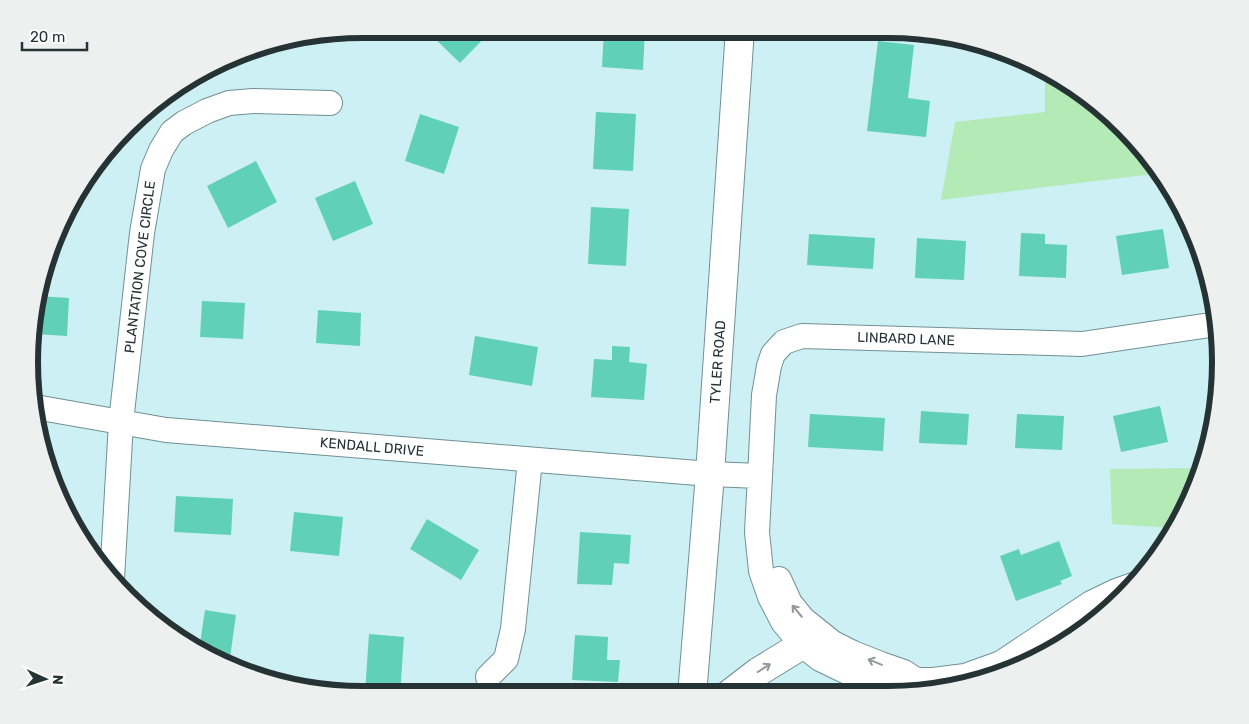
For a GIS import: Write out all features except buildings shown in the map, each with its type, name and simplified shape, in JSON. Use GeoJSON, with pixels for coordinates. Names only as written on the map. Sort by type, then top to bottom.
{"type":"FeatureCollection","features":[{"type":"Feature","properties":{"kind":"street","name":"TYLER ROAD"},"geometry":{"type":"LineString","coordinates":[[693,686],[710,474],[739,38]]}},
{"type":"Feature","properties":{"kind":"street","name":"PLANTATION COVE CIRCLE"},"geometry":{"type":"LineString","coordinates":[[113,569],[121,422],[142,233],[152,169],[172,132],[207,110],[229,103],[253,101],[330,104]]}},
{"type":"Feature","properties":{"kind":"street","name":"LINBARD LANE"},"geometry":{"type":"LineString","coordinates":[[1116,591],[1092,603],[1002,663],[965,676],[916,680],[902,686],[874,681],[820,659],[802,645],[783,622],[770,597],[761,571],[757,532],[764,395],[773,354],[784,342],[802,336],[1082,344],[1209,325]]}},
{"type":"Feature","properties":{"kind":"street","name":"KENDALL DRIVE"},"geometry":{"type":"LineString","coordinates":[[41,409],[166,430],[710,474]]}},
{"type":"Feature","properties":{"kind":"street"},"geometry":{"type":"LineString","coordinates":[[488,677],[506,659],[513,629],[530,460]]}},
{"type":"Feature","properties":{"kind":"street"},"geometry":{"type":"LineString","coordinates":[[710,474],[760,476]]}},
{"type":"Feature","properties":{"kind":"street"},"geometry":{"type":"LineString","coordinates":[[757,532],[790,603],[804,619],[833,643],[860,656],[904,672],[916,680]]}},
{"type":"Feature","properties":{"kind":"street"},"geometry":{"type":"LineString","coordinates":[[739,686],[802,645]]}},
{"type":"Feature","properties":{"kind":"green space"},"geometry":{"type":"Polygon","coordinates":[[[1045,79],[1067,92],[1101,118],[1131,148],[1151,174],[941,200],[955,122],[1045,112],[1045,79]]]}},
{"type":"Feature","properties":{"kind":"green space"},"geometry":{"type":"Polygon","coordinates":[[[1193,468],[1178,506],[1166,527],[1112,524],[1110,469],[1193,468]]]}}]}
